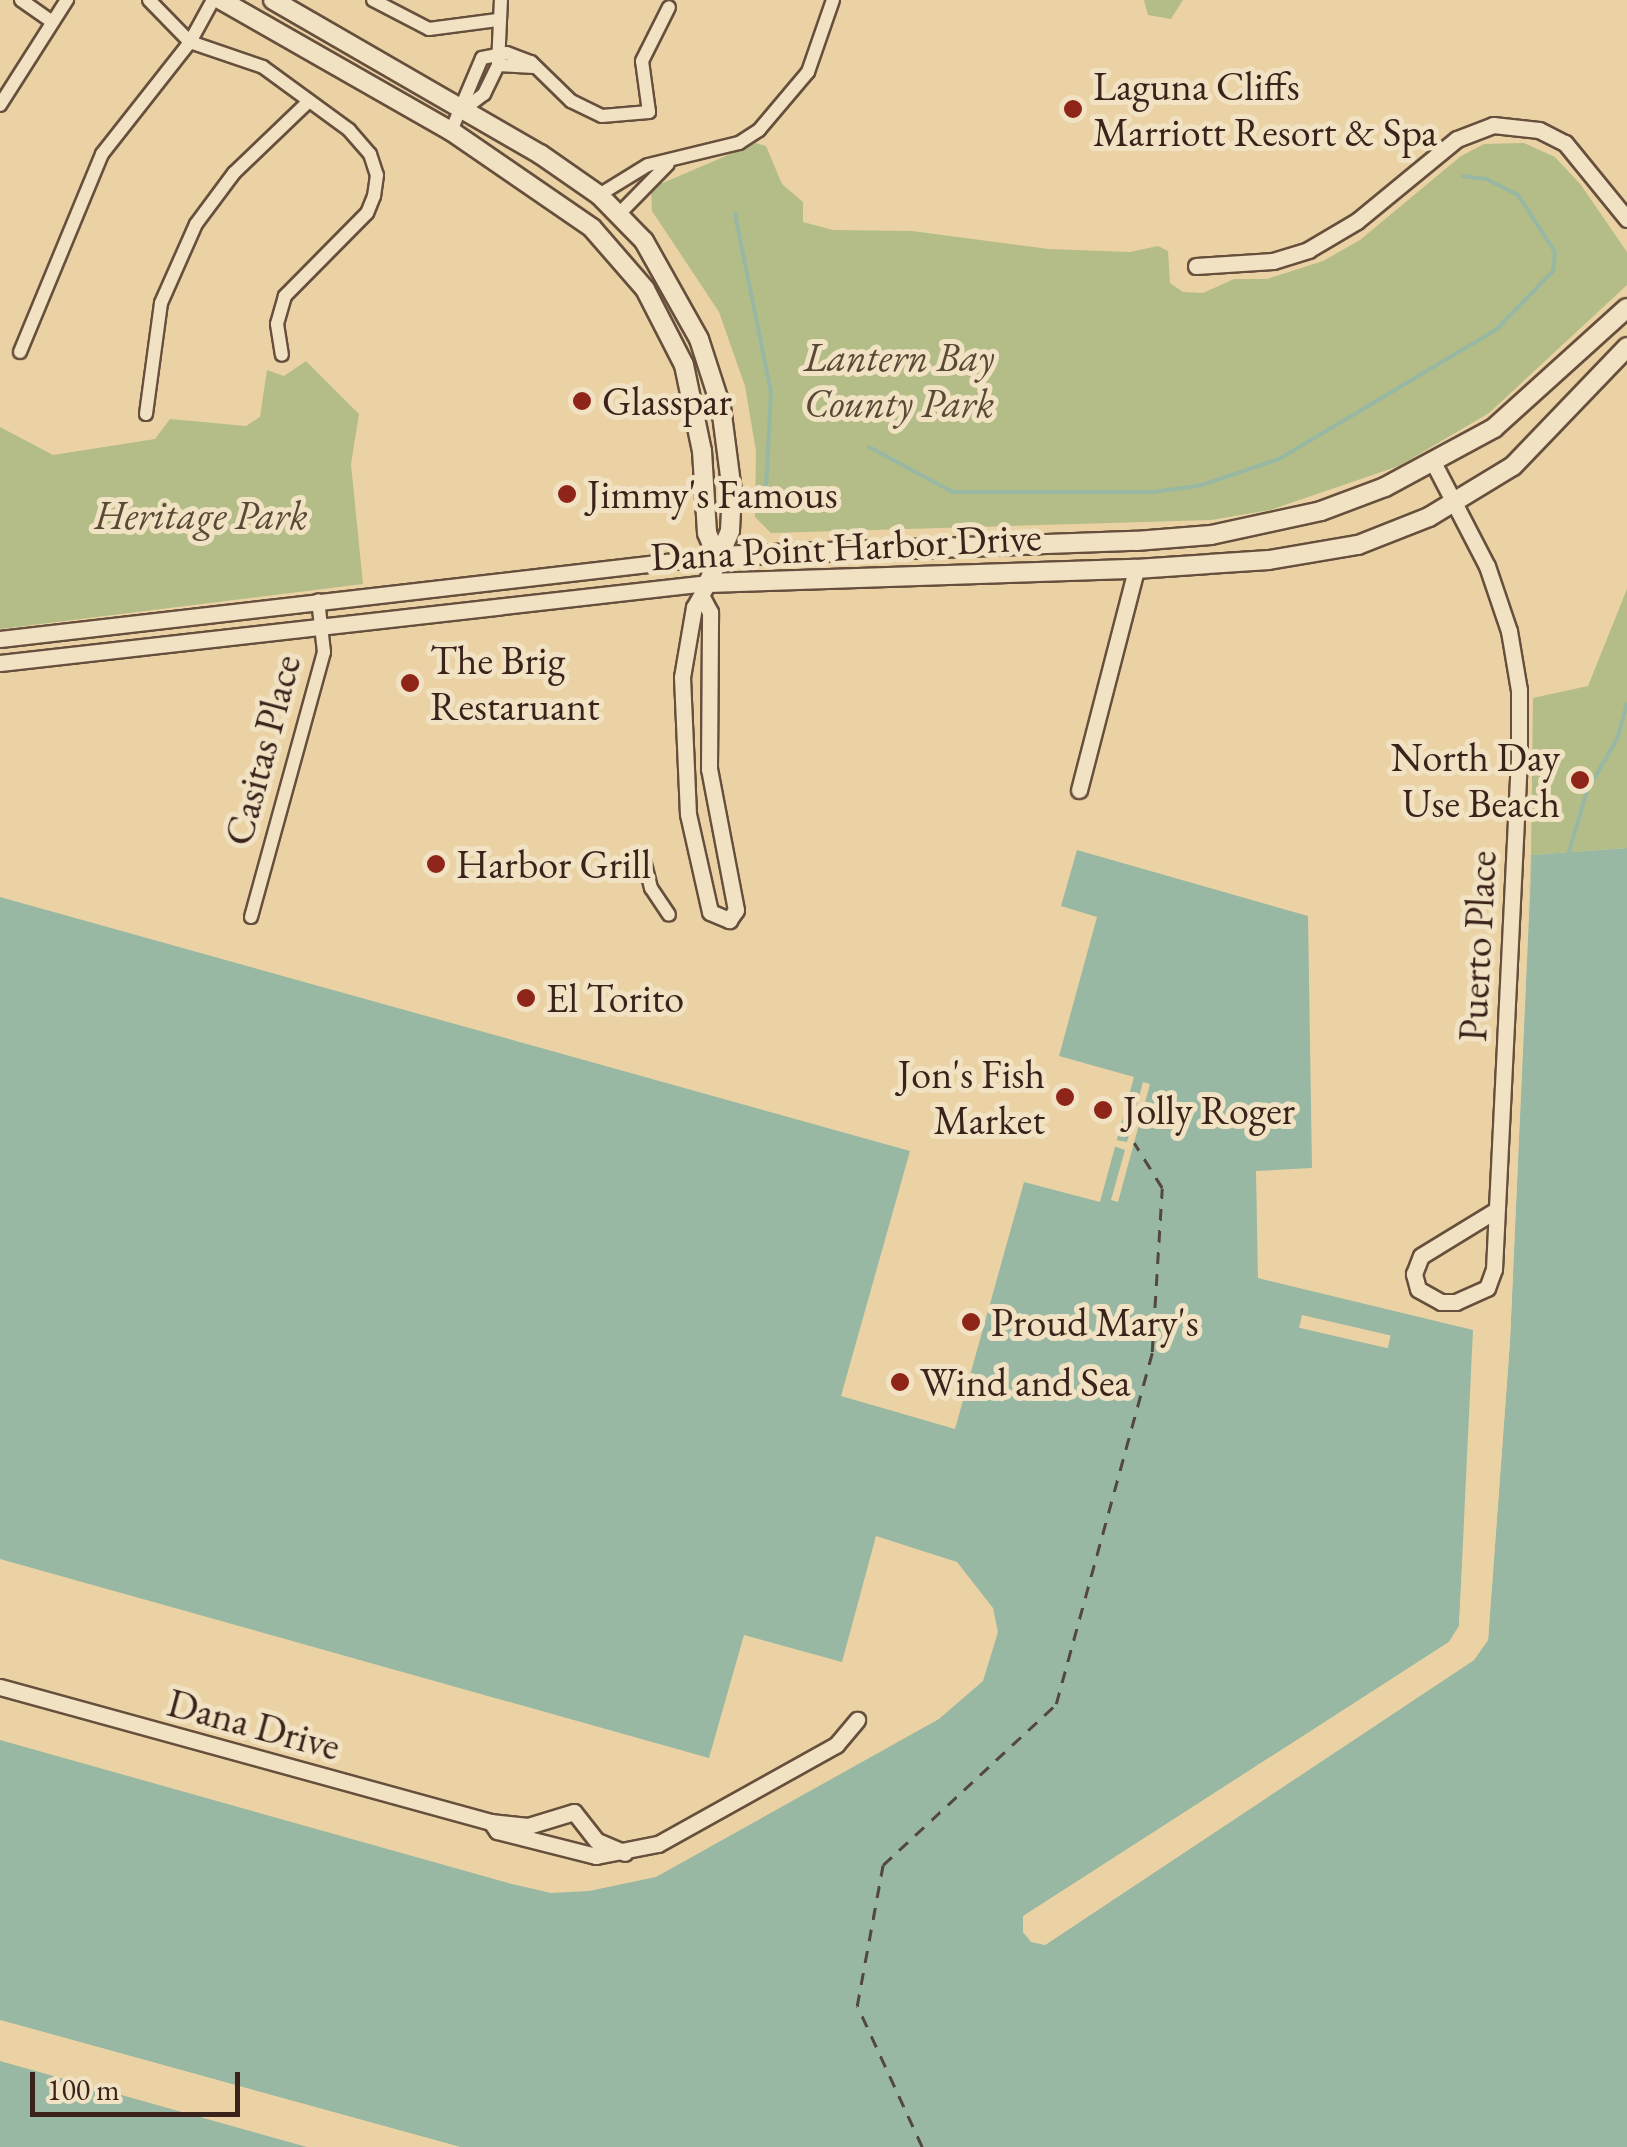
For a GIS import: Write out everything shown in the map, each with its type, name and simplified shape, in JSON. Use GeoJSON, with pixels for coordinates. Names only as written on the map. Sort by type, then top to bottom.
{"type":"FeatureCollection","features":[{"type":"Feature","properties":{"kind":"main road"},"geometry":{"type":"LineString","coordinates":[[217,0],[451,131],[592,228],[630,271],[684,365],[704,465],[707,534],[717,556]]}},
{"type":"Feature","properties":{"kind":"main road"},"geometry":{"type":"LineString","coordinates":[[273,0],[464,109],[599,195],[676,292],[710,371],[725,434],[732,492],[730,531],[706,591]]}},
{"type":"Feature","properties":{"kind":"main road"},"geometry":{"type":"LineString","coordinates":[[630,271],[676,292]]}},
{"type":"Feature","properties":{"kind":"main road","name":"Dana Point Harbor Drive"},"geometry":{"type":"LineString","coordinates":[[717,556],[1136,541],[1211,535],[1302,516],[1434,462],[1494,428],[1539,392],[1627,308]]}},
{"type":"Feature","properties":{"kind":"main road","name":"Dana Point Harbor Drive"},"geometry":{"type":"LineString","coordinates":[[706,591],[1136,569],[1316,554],[1402,530],[1454,503],[1544,439],[1627,347]]}},
{"type":"Feature","properties":{"kind":"main road"},"geometry":{"type":"LineString","coordinates":[[1136,541],[1136,569]]}},
{"type":"Feature","properties":{"kind":"street"},"geometry":{"type":"LineString","coordinates":[[21,0],[50,20]]}},
{"type":"Feature","properties":{"kind":"street"},"geometry":{"type":"LineString","coordinates":[[0,105],[50,20],[67,0]]}},
{"type":"Feature","properties":{"kind":"street"},"geometry":{"type":"LineString","coordinates":[[148,0],[190,42],[263,67],[309,101],[360,142],[377,175],[367,213],[286,296],[276,324],[282,355]]}},
{"type":"Feature","properties":{"kind":"street"},"geometry":{"type":"LineString","coordinates":[[20,352],[102,154],[190,42],[217,0]]}},
{"type":"Feature","properties":{"kind":"street"},"geometry":{"type":"LineString","coordinates":[[373,0],[429,29],[497,20]]}},
{"type":"Feature","properties":{"kind":"street"},"geometry":{"type":"LineString","coordinates":[[497,59],[501,0]]}},
{"type":"Feature","properties":{"kind":"street"},"geometry":{"type":"LineString","coordinates":[[599,195],[648,165],[668,164],[739,143],[760,130],[808,72],[833,0]]}},
{"type":"Feature","properties":{"kind":"street"},"geometry":{"type":"LineString","coordinates":[[451,131],[464,109],[482,58],[520,56],[571,101],[602,116],[650,112],[642,61],[669,7]]}},
{"type":"Feature","properties":{"kind":"street"},"geometry":{"type":"LineString","coordinates":[[146,414],[160,303],[196,224],[234,174],[309,101]]}},
{"type":"Feature","properties":{"kind":"street"},"geometry":{"type":"LineString","coordinates":[[1196,266],[1274,261],[1308,250],[1357,222],[1457,139],[1493,125],[1539,130],[1565,143],[1627,219]]}},
{"type":"Feature","properties":{"kind":"street"},"geometry":{"type":"LineString","coordinates":[[618,215],[668,164]]}},
{"type":"Feature","properties":{"kind":"street","name":"Puerto Place"},"geometry":{"type":"LineString","coordinates":[[1434,462],[1487,566],[1509,631],[1519,690],[1496,1210],[1498,1246],[1487,1288],[1441,1302],[1418,1289],[1414,1274],[1421,1256],[1496,1210]]}},
{"type":"Feature","properties":{"kind":"street","name":"Dana Point Harbor Drive"},"geometry":{"type":"LineString","coordinates":[[0,639],[717,556]]}},
{"type":"Feature","properties":{"kind":"street"},"geometry":{"type":"LineString","coordinates":[[1079,790],[1136,569]]}},
{"type":"Feature","properties":{"kind":"street"},"geometry":{"type":"LineString","coordinates":[[706,591],[710,612],[709,764],[736,910],[729,920],[710,912],[688,814],[682,677],[694,607],[706,591]]}},
{"type":"Feature","properties":{"kind":"street","name":"Dana Point Harbor Drive"},"geometry":{"type":"LineString","coordinates":[[0,664],[322,627],[706,591]]}},
{"type":"Feature","properties":{"kind":"street","name":"Casitas Place"},"geometry":{"type":"LineString","coordinates":[[251,917],[324,652],[318,600]]}},
{"type":"Feature","properties":{"kind":"street"},"geometry":{"type":"LineString","coordinates":[[686,763],[709,764]]}},
{"type":"Feature","properties":{"kind":"street"},"geometry":{"type":"LineString","coordinates":[[644,860],[651,888],[669,914]]}},
{"type":"Feature","properties":{"kind":"street","name":"Dana Drive"},"geometry":{"type":"LineString","coordinates":[[0,1687],[491,1822],[528,1826],[574,1812],[597,1842],[625,1853]]}},
{"type":"Feature","properties":{"kind":"street","name":"Dana Drive"},"geometry":{"type":"LineString","coordinates":[[491,1822],[497,1832],[596,1856],[658,1844],[820,1754],[856,1720]]}},
{"type":"Feature","properties":{"kind":"green space"},"geometry":{"type":"Polygon","coordinates":[[[1144,0],[1183,0],[1171,19],[1148,15],[1144,0]]]}},
{"type":"Feature","properties":{"kind":"green space","name":"Lantern Bay County Park"},"geometry":{"type":"Polygon","coordinates":[[[756,143],[766,146],[782,184],[803,202],[803,222],[833,230],[912,231],[1049,249],[1130,252],[1158,246],[1168,251],[1170,283],[1183,292],[1203,293],[1234,279],[1267,279],[1323,261],[1360,240],[1461,156],[1484,144],[1524,143],[1555,157],[1581,185],[1627,252],[1627,285],[1489,413],[1399,466],[1270,510],[1211,520],[771,533],[755,517],[756,451],[745,386],[719,312],[652,211],[651,188],[756,143]]]}},
{"type":"Feature","properties":{"kind":"green space","name":"Heritage Park"},"geometry":{"type":"Polygon","coordinates":[[[306,361],[359,414],[351,464],[363,584],[0,629],[0,427],[53,455],[155,439],[170,419],[246,426],[260,417],[267,370],[284,376],[306,361]]]}},
{"type":"Feature","properties":{"kind":"green space","name":"North Day Use Beach"},"geometry":{"type":"Polygon","coordinates":[[[1627,589],[1627,848],[1531,855],[1533,698],[1588,686],[1627,589]]]}},
{"type":"Feature","properties":{"kind":"shaded area"},"geometry":{"type":"Polygon","coordinates":[[[1627,848],[1627,2147],[460,2147],[0,2020],[0,1740],[512,1884],[551,1893],[589,1891],[656,1877],[939,1719],[983,1681],[998,1632],[993,1608],[957,1562],[876,1536],[842,1662],[744,1635],[709,1758],[0,1559],[0,897],[910,1151],[841,1396],[955,1429],[1024,1182],[1100,1202],[1134,1077],[1059,1056],[1097,917],[1061,906],[1077,850],[1308,916],[1312,1168],[1256,1171],[1258,1278],[1473,1330],[1459,1626],[1449,1642],[1024,1916],[1023,1932],[1045,1945],[1474,1660],[1488,1640],[1510,1341],[1531,855],[1627,848]]]}},
{"type":"Feature","properties":{"kind":"shaded area"},"geometry":{"type":"Polygon","coordinates":[[[0,2061],[307,2147],[0,2147],[0,2061]]]}},
{"type":"Feature","properties":{"kind":"pier"},"geometry":{"type":"Polygon","coordinates":[[[1532,850],[1510,1341],[1488,1640],[1474,1660],[1045,1945],[1031,1942],[1023,1932],[1023,1916],[1449,1642],[1459,1626],[1476,1325],[1482,1343],[1464,1627],[1453,1645],[1028,1919],[1028,1930],[1044,1940],[1471,1657],[1483,1639],[1532,850]]]}},
{"type":"Feature","properties":{"kind":"pier"},"geometry":{"type":"Polygon","coordinates":[[[1143,1082],[1150,1084],[1118,1202],[1111,1200],[1125,1150],[1114,1146],[1116,1140],[1127,1142],[1143,1082]]]}},
{"type":"Feature","properties":{"kind":"pier"},"geometry":{"type":"Polygon","coordinates":[[[1302,1315],[1391,1335],[1388,1348],[1299,1328],[1302,1315]]]}},
{"type":"Feature","properties":{"kind":"pier"},"geometry":{"type":"Polygon","coordinates":[[[0,2020],[460,2147],[441,2147],[0,2020]]]}},
{"type":"Feature","properties":{"kind":"pier"},"geometry":{"type":"Polygon","coordinates":[[[1,2057],[310,2140],[309,2144],[0,2061],[1,2057]]]}},
{"type":"Feature","properties":{"kind":"waterway"},"geometry":{"type":"LineString","coordinates":[[869,447],[953,492],[1154,492],[1202,485],[1279,459],[1497,329],[1553,271],[1555,252],[1518,195],[1486,179],[1463,176]]}},
{"type":"Feature","properties":{"kind":"waterway"},"geometry":{"type":"LineString","coordinates":[[735,214],[771,392],[766,487]]}},
{"type":"Feature","properties":{"kind":"waterway"},"geometry":{"type":"LineString","coordinates":[[1568,855],[1587,791],[1617,739],[1627,704]]}},
{"type":"Feature","properties":{"kind":"ferry route"},"geometry":{"type":"LineString","coordinates":[[922,2147],[857,2006],[883,1865],[1056,1704],[1152,1352],[1162,1188],[1134,1143]]}},
{"type":"Feature","properties":{"kind":"place","name":"Laguna Cliffs Marriott Resort & Spa"},"geometry":{"type":"Point","coordinates":[1073,109]}},
{"type":"Feature","properties":{"kind":"place","name":"Glasspar"},"geometry":{"type":"Point","coordinates":[582,401]}},
{"type":"Feature","properties":{"kind":"place","name":"Jimmy's Famous"},"geometry":{"type":"Point","coordinates":[567,494]}},
{"type":"Feature","properties":{"kind":"place","name":"The Brig Restaruant"},"geometry":{"type":"Point","coordinates":[410,683]}},
{"type":"Feature","properties":{"kind":"place","name":"North Day Use Beach"},"geometry":{"type":"Point","coordinates":[1580,780]}},
{"type":"Feature","properties":{"kind":"place","name":"Harbor Grill"},"geometry":{"type":"Point","coordinates":[436,864]}},
{"type":"Feature","properties":{"kind":"place","name":"El Torito"},"geometry":{"type":"Point","coordinates":[526,998]}},
{"type":"Feature","properties":{"kind":"place","name":"Jon's Fish Market"},"geometry":{"type":"Point","coordinates":[1065,1097]}},
{"type":"Feature","properties":{"kind":"place","name":"Jolly Roger"},"geometry":{"type":"Point","coordinates":[1103,1110]}},
{"type":"Feature","properties":{"kind":"place","name":"Proud Mary's"},"geometry":{"type":"Point","coordinates":[971,1322]}},
{"type":"Feature","properties":{"kind":"place","name":"Wind and Sea"},"geometry":{"type":"Point","coordinates":[900,1382]}}]}
